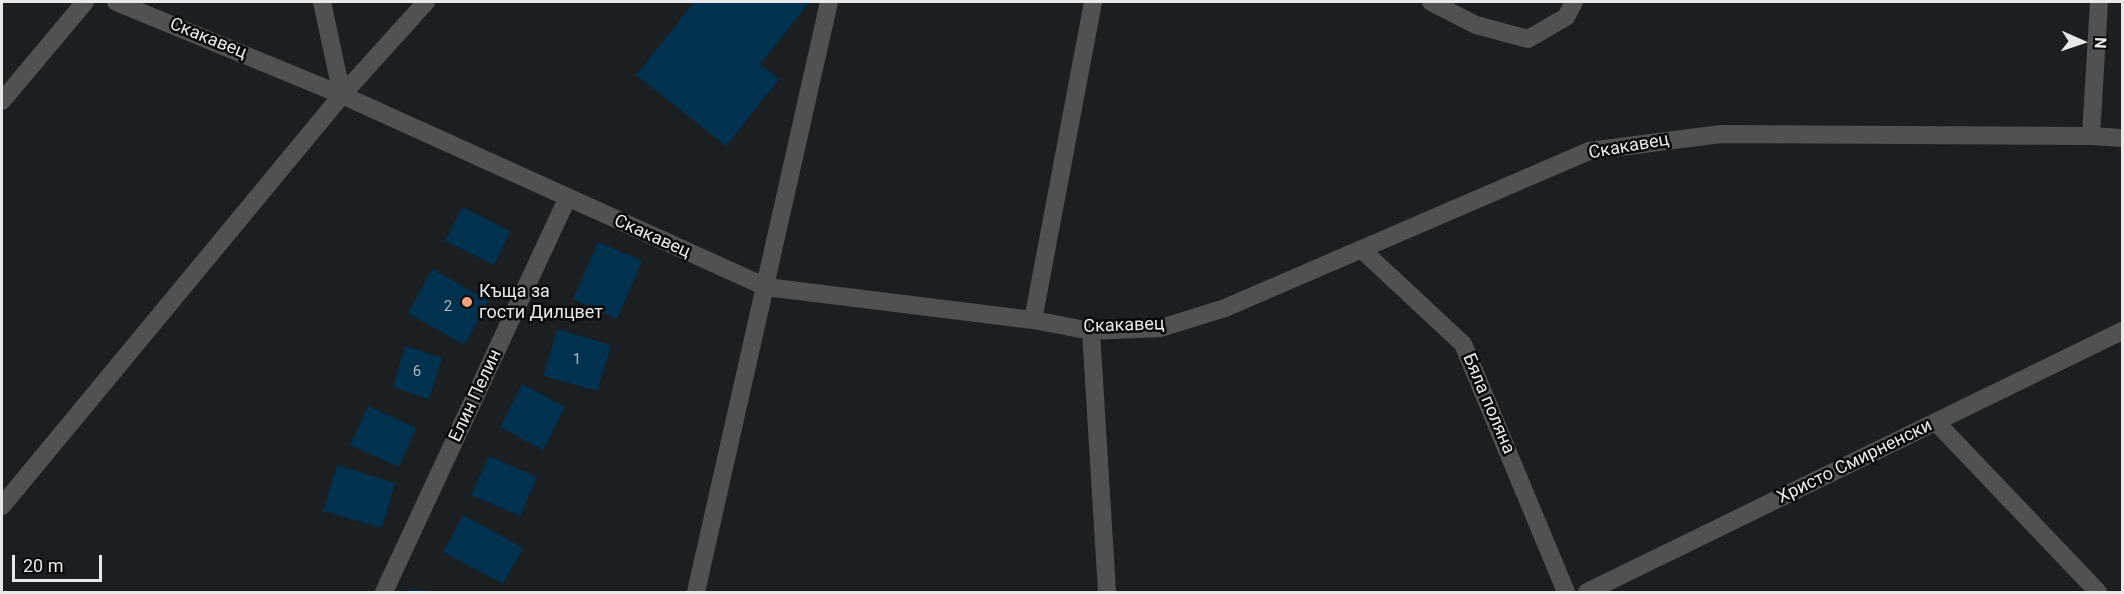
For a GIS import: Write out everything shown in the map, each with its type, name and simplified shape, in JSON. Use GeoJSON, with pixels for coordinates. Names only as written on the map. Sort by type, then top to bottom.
{"type":"FeatureCollection","features":[{"type":"Feature","properties":{"kind":"street"},"geometry":{"type":"LineString","coordinates":[[2,101],[85,2]]}},
{"type":"Feature","properties":{"kind":"street","name":"Скакавец"},"geometry":{"type":"LineString","coordinates":[[116,2],[342,95],[567,199],[766,287],[1033,320],[1091,331],[1161,328],[1225,308],[1589,151],[1664,139],[1720,134],[2122,138]]}},
{"type":"Feature","properties":{"kind":"street"},"geometry":{"type":"LineString","coordinates":[[322,2],[342,95]]}},
{"type":"Feature","properties":{"kind":"street"},"geometry":{"type":"LineString","coordinates":[[2,506],[342,95],[426,2]]}},
{"type":"Feature","properties":{"kind":"street"},"geometry":{"type":"LineString","coordinates":[[696,592],[829,2]]}},
{"type":"Feature","properties":{"kind":"street"},"geometry":{"type":"LineString","coordinates":[[1033,320],[1094,2]]}},
{"type":"Feature","properties":{"kind":"street"},"geometry":{"type":"LineString","coordinates":[[1431,2],[1476,25],[1528,39],[1566,17],[1574,2]]}},
{"type":"Feature","properties":{"kind":"street"},"geometry":{"type":"LineString","coordinates":[[2091,136],[2099,2]]}},
{"type":"Feature","properties":{"kind":"street","name":"Елин Пелин"},"geometry":{"type":"LineString","coordinates":[[384,592],[567,199]]}},
{"type":"Feature","properties":{"kind":"street","name":"Бяла поляна"},"geometry":{"type":"LineString","coordinates":[[1360,249],[1463,344],[1566,592]]}},
{"type":"Feature","properties":{"kind":"street"},"geometry":{"type":"LineString","coordinates":[[1091,331],[1107,592]]}},
{"type":"Feature","properties":{"kind":"street","name":"Христо Смирненски"},"geometry":{"type":"LineString","coordinates":[[1587,592],[2122,331]]}},
{"type":"Feature","properties":{"kind":"street"},"geometry":{"type":"LineString","coordinates":[[1936,422],[2098,592]]}},
{"type":"Feature","properties":{"kind":"building"},"geometry":{"type":"Polygon","coordinates":[[[694,2],[810,2],[760,64],[779,79],[726,146],[636,75],[694,2]]]}},
{"type":"Feature","properties":{"kind":"building"},"geometry":{"type":"Polygon","coordinates":[[[462,207],[510,231],[494,265],[445,241],[462,207]]]}},
{"type":"Feature","properties":{"kind":"building"},"geometry":{"type":"Polygon","coordinates":[[[598,242],[642,261],[617,319],[573,299],[598,242]]]}},
{"type":"Feature","properties":{"kind":"building"},"geometry":{"type":"Polygon","coordinates":[[[432,269],[489,301],[464,345],[408,313],[432,269]]]}},
{"type":"Feature","properties":{"kind":"building"},"geometry":{"type":"Polygon","coordinates":[[[557,329],[611,345],[597,391],[543,376],[557,329]]]}},
{"type":"Feature","properties":{"kind":"building"},"geometry":{"type":"Polygon","coordinates":[[[405,346],[442,358],[429,399],[393,387],[405,346]]]}},
{"type":"Feature","properties":{"kind":"building"},"geometry":{"type":"Polygon","coordinates":[[[522,384],[565,407],[543,450],[500,427],[522,384]]]}},
{"type":"Feature","properties":{"kind":"building"},"geometry":{"type":"Polygon","coordinates":[[[368,406],[416,428],[399,467],[350,445],[368,406]]]}},
{"type":"Feature","properties":{"kind":"building"},"geometry":{"type":"Polygon","coordinates":[[[489,456],[537,477],[520,516],[471,495],[489,456]]]}},
{"type":"Feature","properties":{"kind":"building"},"geometry":{"type":"Polygon","coordinates":[[[337,465],[395,483],[382,528],[323,511],[337,465]]]}},
{"type":"Feature","properties":{"kind":"building"},"geometry":{"type":"Polygon","coordinates":[[[463,515],[523,548],[503,584],[443,552],[463,515]]]}},
{"type":"Feature","properties":{"kind":"building"},"geometry":{"type":"Polygon","coordinates":[[[410,589],[432,591],[432,592],[410,592],[410,589]]]}},
{"type":"Feature","properties":{"kind":"place","name":"Къща за гости Дилцвет"},"geometry":{"type":"Point","coordinates":[467,302]}}]}
